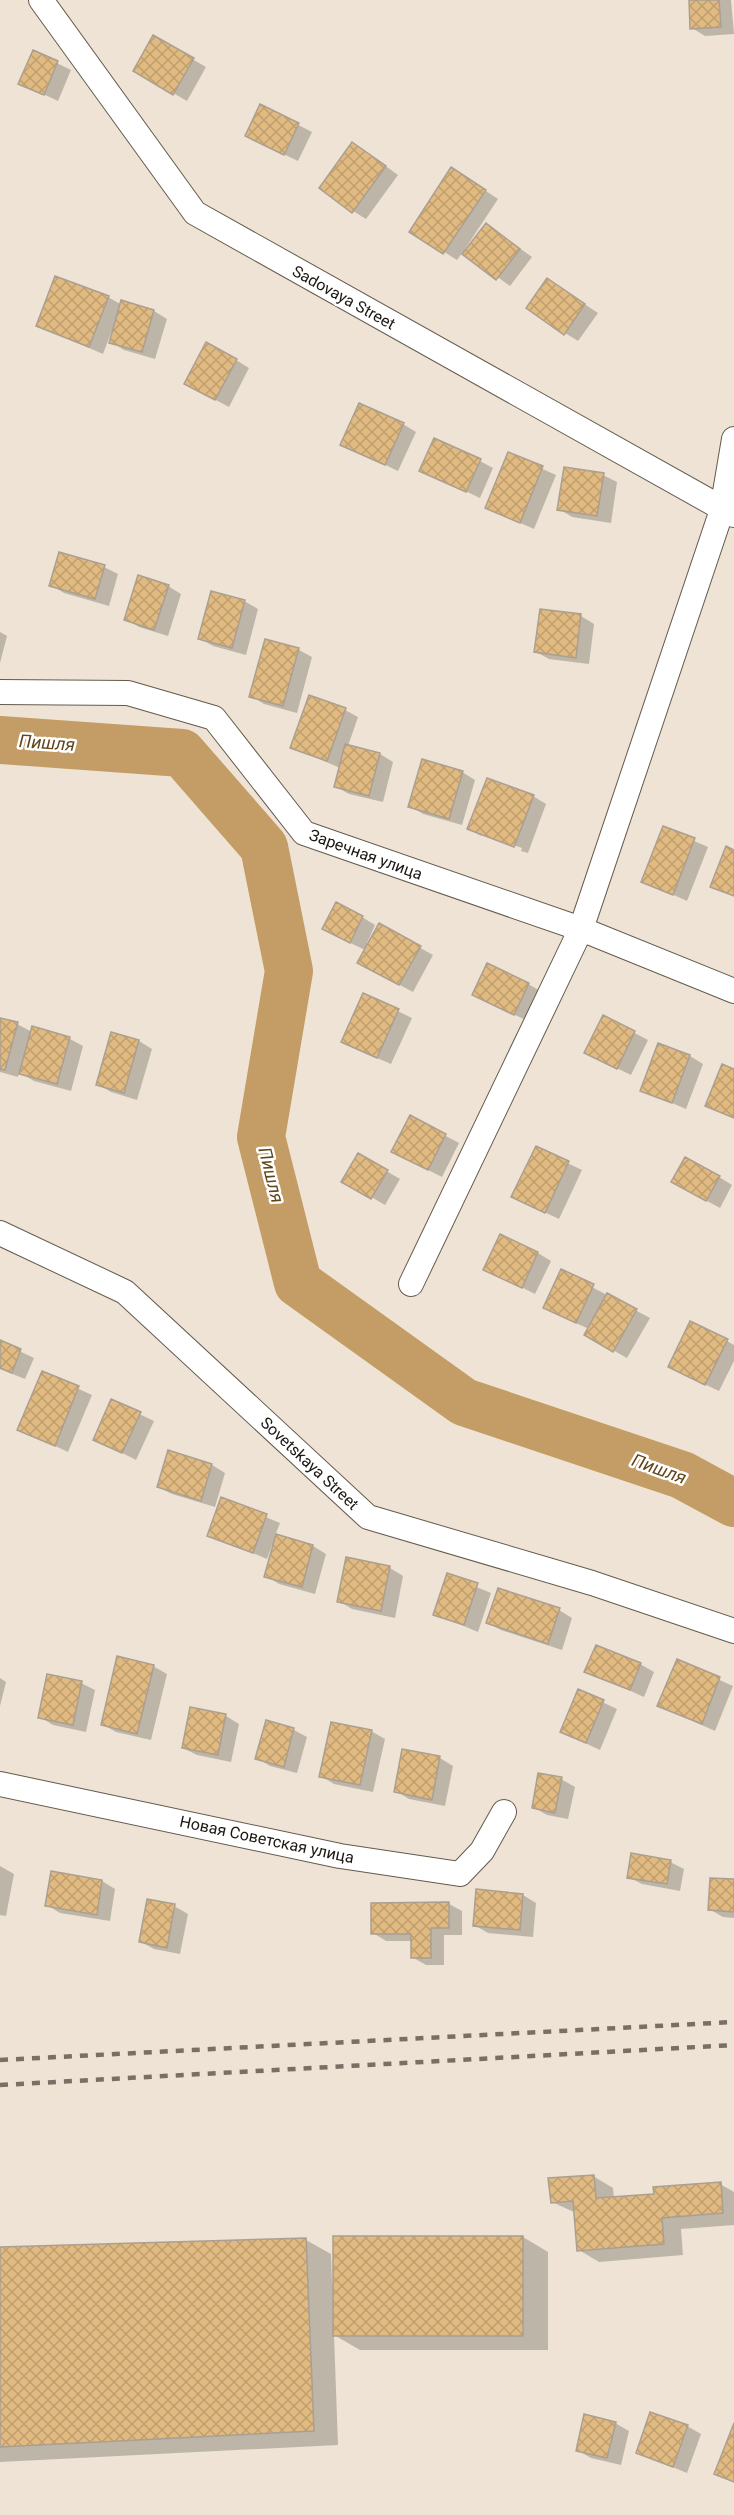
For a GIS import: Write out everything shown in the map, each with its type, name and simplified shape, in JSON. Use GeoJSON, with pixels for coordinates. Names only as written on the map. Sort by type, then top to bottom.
{"type":"FeatureCollection","features":[{"type":"Feature","properties":{"kind":"street","name":"Sadovaya Street"},"geometry":{"type":"LineString","coordinates":[[41,0],[195,213],[728,513]]}},
{"type":"Feature","properties":{"kind":"street"},"geometry":{"type":"LineString","coordinates":[[411,1284],[581,930],[728,513],[734,439]]}},
{"type":"Feature","properties":{"kind":"street","name":"Заречная улица"},"geometry":{"type":"LineString","coordinates":[[0,692],[128,693],[214,718],[304,833],[581,930],[734,991]]}},
{"type":"Feature","properties":{"kind":"street","name":"Sovetskaya Street"},"geometry":{"type":"LineString","coordinates":[[0,1233],[125,1292],[368,1517],[592,1582],[734,1631]]}},
{"type":"Feature","properties":{"kind":"street","name":"Новая Советская улица"},"geometry":{"type":"LineString","coordinates":[[0,1784],[340,1856],[460,1874],[482,1851],[504,1812]]}},
{"type":"Feature","properties":{"kind":"building"},"geometry":{"type":"Polygon","coordinates":[[[689,0],[719,0],[721,27],[690,29],[689,0]]]}},
{"type":"Feature","properties":{"kind":"building"},"geometry":{"type":"Polygon","coordinates":[[[153,35],[194,58],[173,95],[133,71],[153,35]]]}},
{"type":"Feature","properties":{"kind":"building"},"geometry":{"type":"Polygon","coordinates":[[[33,50],[58,61],[44,95],[18,84],[33,50]]]}},
{"type":"Feature","properties":{"kind":"building"},"geometry":{"type":"Polygon","coordinates":[[[260,104],[299,123],[284,155],[245,136],[260,104]]]}},
{"type":"Feature","properties":{"kind":"building"},"geometry":{"type":"Polygon","coordinates":[[[352,142],[386,166],[352,213],[319,188],[352,142]]]}},
{"type":"Feature","properties":{"kind":"building"},"geometry":{"type":"Polygon","coordinates":[[[451,167],[486,190],[443,254],[409,232],[451,167]]]}},
{"type":"Feature","properties":{"kind":"building"},"geometry":{"type":"Polygon","coordinates":[[[486,223],[520,249],[496,280],[462,254],[486,223]]]}},
{"type":"Feature","properties":{"kind":"building"},"geometry":{"type":"Polygon","coordinates":[[[55,276],[109,296],[89,347],[36,326],[55,276]]]}},
{"type":"Feature","properties":{"kind":"building"},"geometry":{"type":"Polygon","coordinates":[[[547,278],[585,304],[564,335],[526,308],[547,278]]]}},
{"type":"Feature","properties":{"kind":"building"},"geometry":{"type":"Polygon","coordinates":[[[121,300],[154,310],[142,352],[109,343],[121,300]]]}},
{"type":"Feature","properties":{"kind":"building"},"geometry":{"type":"Polygon","coordinates":[[[206,342],[237,359],[215,400],[184,384],[206,342]]]}},
{"type":"Feature","properties":{"kind":"building"},"geometry":{"type":"Polygon","coordinates":[[[359,403],[404,423],[385,465],[340,445],[359,403]]]}},
{"type":"Feature","properties":{"kind":"building"},"geometry":{"type":"Polygon","coordinates":[[[434,438],[481,459],[466,492],[419,471],[434,438]]]}},
{"type":"Feature","properties":{"kind":"building"},"geometry":{"type":"Polygon","coordinates":[[[508,452],[543,466],[520,523],[485,508],[508,452]]]}},
{"type":"Feature","properties":{"kind":"building"},"geometry":{"type":"Polygon","coordinates":[[[564,467],[604,473],[597,516],[557,510],[564,467]]]}},
{"type":"Feature","properties":{"kind":"building"},"geometry":{"type":"Polygon","coordinates":[[[59,552],[105,565],[95,599],[49,586],[59,552]]]}},
{"type":"Feature","properties":{"kind":"building"},"geometry":{"type":"Polygon","coordinates":[[[138,575],[169,585],[154,630],[124,620],[138,575]]]}},
{"type":"Feature","properties":{"kind":"building"},"geometry":{"type":"Polygon","coordinates":[[[211,591],[245,600],[232,648],[198,639],[211,591]]]}},
{"type":"Feature","properties":{"kind":"building"},"geometry":{"type":"Polygon","coordinates":[[[540,609],[581,614],[576,658],[534,652],[540,609]]]}},
{"type":"Feature","properties":{"kind":"building"},"geometry":{"type":"Polygon","coordinates":[[[265,639],[299,648],[283,706],[249,697],[265,639]]]}},
{"type":"Feature","properties":{"kind":"building"},"geometry":{"type":"Polygon","coordinates":[[[309,695],[346,708],[327,761],[290,748],[309,695]]]}},
{"type":"Feature","properties":{"kind":"building"},"geometry":{"type":"Polygon","coordinates":[[[345,744],[380,753],[369,796],[334,787],[345,744]]]}},
{"type":"Feature","properties":{"kind":"building"},"geometry":{"type":"Polygon","coordinates":[[[422,759],[463,771],[449,819],[408,807],[422,759]]]}},
{"type":"Feature","properties":{"kind":"building"},"geometry":{"type":"Polygon","coordinates":[[[487,778],[534,795],[514,847],[467,829],[487,778]]]}},
{"type":"Feature","properties":{"kind":"building"},"geometry":{"type":"Polygon","coordinates":[[[663,826],[695,838],[673,895],[641,882],[663,826]]]}},
{"type":"Feature","properties":{"kind":"building"},"geometry":{"type":"Polygon","coordinates":[[[726,846],[734,850],[734,896],[710,887],[726,846]]]}},
{"type":"Feature","properties":{"kind":"building"},"geometry":{"type":"Polygon","coordinates":[[[336,902],[363,916],[350,943],[322,929],[336,902]]]}},
{"type":"Feature","properties":{"kind":"building"},"geometry":{"type":"Polygon","coordinates":[[[379,923],[421,946],[399,985],[357,963],[379,923]]]}},
{"type":"Feature","properties":{"kind":"building"},"geometry":{"type":"Polygon","coordinates":[[[487,963],[529,983],[514,1015],[472,995],[487,963]]]}},
{"type":"Feature","properties":{"kind":"building"},"geometry":{"type":"Polygon","coordinates":[[[363,993],[399,1009],[377,1058],[341,1042],[363,993]]]}},
{"type":"Feature","properties":{"kind":"building"},"geometry":{"type":"Polygon","coordinates":[[[603,1015],[635,1031],[617,1069],[584,1053],[603,1015]]]}},
{"type":"Feature","properties":{"kind":"building"},"geometry":{"type":"Polygon","coordinates":[[[0,1018],[18,1022],[5,1070],[0,1069],[0,1018]]]}},
{"type":"Feature","properties":{"kind":"building"},"geometry":{"type":"Polygon","coordinates":[[[32,1026],[70,1037],[57,1084],[19,1074],[32,1026]]]}},
{"type":"Feature","properties":{"kind":"building"},"geometry":{"type":"Polygon","coordinates":[[[111,1032],[139,1040],[124,1093],[96,1085],[111,1032]]]}},
{"type":"Feature","properties":{"kind":"building"},"geometry":{"type":"Polygon","coordinates":[[[658,1043],[690,1055],[672,1103],[640,1091],[658,1043]]]}},
{"type":"Feature","properties":{"kind":"building"},"geometry":{"type":"Polygon","coordinates":[[[722,1064],[734,1069],[734,1118],[705,1106],[722,1064]]]}},
{"type":"Feature","properties":{"kind":"building"},"geometry":{"type":"Polygon","coordinates":[[[410,1115],[446,1134],[428,1170],[391,1152],[410,1115]]]}},
{"type":"Feature","properties":{"kind":"building"},"geometry":{"type":"Polygon","coordinates":[[[536,1146],[569,1161],[545,1213],[511,1197],[536,1146]]]}},
{"type":"Feature","properties":{"kind":"building"},"geometry":{"type":"Polygon","coordinates":[[[358,1153],[388,1170],[371,1199],[341,1182],[358,1153]]]}},
{"type":"Feature","properties":{"kind":"building"},"geometry":{"type":"Polygon","coordinates":[[[685,1157],[720,1176],[706,1201],[671,1182],[685,1157]]]}},
{"type":"Feature","properties":{"kind":"building"},"geometry":{"type":"Polygon","coordinates":[[[500,1234],[538,1252],[522,1288],[483,1270],[500,1234]]]}},
{"type":"Feature","properties":{"kind":"building"},"geometry":{"type":"Polygon","coordinates":[[[561,1269],[594,1284],[576,1323],[543,1308],[561,1269]]]}},
{"type":"Feature","properties":{"kind":"building"},"geometry":{"type":"Polygon","coordinates":[[[607,1293],[637,1309],[613,1352],[584,1335],[607,1293]]]}},
{"type":"Feature","properties":{"kind":"building"},"geometry":{"type":"Polygon","coordinates":[[[690,1321],[728,1339],[705,1385],[668,1367],[690,1321]]]}},
{"type":"Feature","properties":{"kind":"building"},"geometry":{"type":"Polygon","coordinates":[[[0,1340],[21,1349],[12,1373],[0,1368],[0,1340]]]}},
{"type":"Feature","properties":{"kind":"building"},"geometry":{"type":"Polygon","coordinates":[[[42,1371],[79,1386],[55,1446],[17,1430],[42,1371]]]}},
{"type":"Feature","properties":{"kind":"building"},"geometry":{"type":"Polygon","coordinates":[[[111,1399],[141,1412],[122,1453],[93,1440],[111,1399]]]}},
{"type":"Feature","properties":{"kind":"building"},"geometry":{"type":"Polygon","coordinates":[[[168,1450],[212,1464],[201,1501],[157,1487],[168,1450]]]}},
{"type":"Feature","properties":{"kind":"building"},"geometry":{"type":"Polygon","coordinates":[[[221,1497],[267,1514],[253,1553],[207,1536],[221,1497]]]}},
{"type":"Feature","properties":{"kind":"building"},"geometry":{"type":"Polygon","coordinates":[[[276,1534],[313,1545],[302,1587],[264,1577],[276,1534]]]}},
{"type":"Feature","properties":{"kind":"building"},"geometry":{"type":"Polygon","coordinates":[[[346,1557],[390,1566],[381,1611],[337,1602],[346,1557]]]}},
{"type":"Feature","properties":{"kind":"building"},"geometry":{"type":"Polygon","coordinates":[[[447,1573],[478,1583],[464,1625],[433,1615],[447,1573]]]}},
{"type":"Feature","properties":{"kind":"building"},"geometry":{"type":"Polygon","coordinates":[[[498,1588],[560,1608],[548,1644],[486,1623],[498,1588]]]}},
{"type":"Feature","properties":{"kind":"building"},"geometry":{"type":"Polygon","coordinates":[[[596,1645],[641,1663],[630,1690],[584,1672],[596,1645]]]}},
{"type":"Feature","properties":{"kind":"building"},"geometry":{"type":"Polygon","coordinates":[[[117,1656],[154,1665],[137,1734],[101,1725],[117,1656]]]}},
{"type":"Feature","properties":{"kind":"building"},"geometry":{"type":"Polygon","coordinates":[[[677,1659],[720,1677],[702,1724],[657,1706],[677,1659]]]}},
{"type":"Feature","properties":{"kind":"building"},"geometry":{"type":"Polygon","coordinates":[[[47,1674],[82,1681],[73,1725],[38,1718],[47,1674]]]}},
{"type":"Feature","properties":{"kind":"building"},"geometry":{"type":"Polygon","coordinates":[[[578,1689],[604,1700],[586,1743],[560,1732],[578,1689]]]}},
{"type":"Feature","properties":{"kind":"building"},"geometry":{"type":"Polygon","coordinates":[[[190,1707],[226,1714],[218,1755],[182,1748],[190,1707]]]}},
{"type":"Feature","properties":{"kind":"building"},"geometry":{"type":"Polygon","coordinates":[[[266,1720],[294,1728],[284,1767],[255,1759],[266,1720]]]}},
{"type":"Feature","properties":{"kind":"building"},"geometry":{"type":"Polygon","coordinates":[[[331,1722],[372,1730],[360,1785],[319,1777],[331,1722]]]}},
{"type":"Feature","properties":{"kind":"building"},"geometry":{"type":"Polygon","coordinates":[[[402,1749],[440,1756],[432,1800],[394,1792],[402,1749]]]}},
{"type":"Feature","properties":{"kind":"building"},"geometry":{"type":"Polygon","coordinates":[[[538,1773],[562,1777],[555,1813],[532,1808],[538,1773]]]}},
{"type":"Feature","properties":{"kind":"building"},"geometry":{"type":"Polygon","coordinates":[[[631,1853],[671,1860],[667,1884],[627,1878],[631,1853]]]}},
{"type":"Feature","properties":{"kind":"building"},"geometry":{"type":"Polygon","coordinates":[[[51,1871],[102,1880],[97,1915],[45,1906],[51,1871]]]}},
{"type":"Feature","properties":{"kind":"building"},"geometry":{"type":"Polygon","coordinates":[[[710,1878],[734,1879],[734,1912],[708,1910],[710,1878]]]}},
{"type":"Feature","properties":{"kind":"building"},"geometry":{"type":"Polygon","coordinates":[[[476,1889],[523,1894],[520,1930],[473,1926],[476,1889]]]}},
{"type":"Feature","properties":{"kind":"building"},"geometry":{"type":"Polygon","coordinates":[[[147,1899],[175,1904],[167,1948],[139,1942],[147,1899]]]}},
{"type":"Feature","properties":{"kind":"building"},"geometry":{"type":"Polygon","coordinates":[[[449,1902],[449,1928],[431,1928],[431,1958],[411,1958],[411,1934],[371,1934],[371,1903],[449,1902]]]}},
{"type":"Feature","properties":{"kind":"building"},"geometry":{"type":"Polygon","coordinates":[[[594,2175],[596,2198],[654,2194],[653,2187],[721,2182],[723,2213],[662,2218],[664,2244],[577,2251],[573,2201],[551,2203],[548,2178],[594,2175]]]}},
{"type":"Feature","properties":{"kind":"building"},"geometry":{"type":"Polygon","coordinates":[[[333,2236],[523,2236],[523,2336],[333,2336],[333,2236]]]}},
{"type":"Feature","properties":{"kind":"building"},"geometry":{"type":"Polygon","coordinates":[[[306,2238],[314,2431],[0,2447],[0,2247],[306,2238]]]}},
{"type":"Feature","properties":{"kind":"building"},"geometry":{"type":"Polygon","coordinates":[[[650,2412],[688,2425],[673,2467],[636,2453],[650,2412]]]}},
{"type":"Feature","properties":{"kind":"building"},"geometry":{"type":"Polygon","coordinates":[[[584,2414],[616,2422],[607,2458],[576,2451],[584,2414]]]}},
{"type":"Feature","properties":{"kind":"building"},"geometry":{"type":"Polygon","coordinates":[[[734,2423],[734,2482],[714,2474],[734,2423]]]}},
{"type":"Feature","properties":{"kind":"waterway","name":"Пишля"},"geometry":{"type":"LineString","coordinates":[[0,740],[182,753],[264,847],[289,971],[261,1137],[298,1283],[464,1402],[682,1475],[734,1503]]}},
{"type":"Feature","properties":{"kind":"railway"},"geometry":{"type":"LineString","coordinates":[[0,2060],[734,2022]]}},
{"type":"Feature","properties":{"kind":"railway"},"geometry":{"type":"LineString","coordinates":[[0,2085],[734,2045]]}}]}
